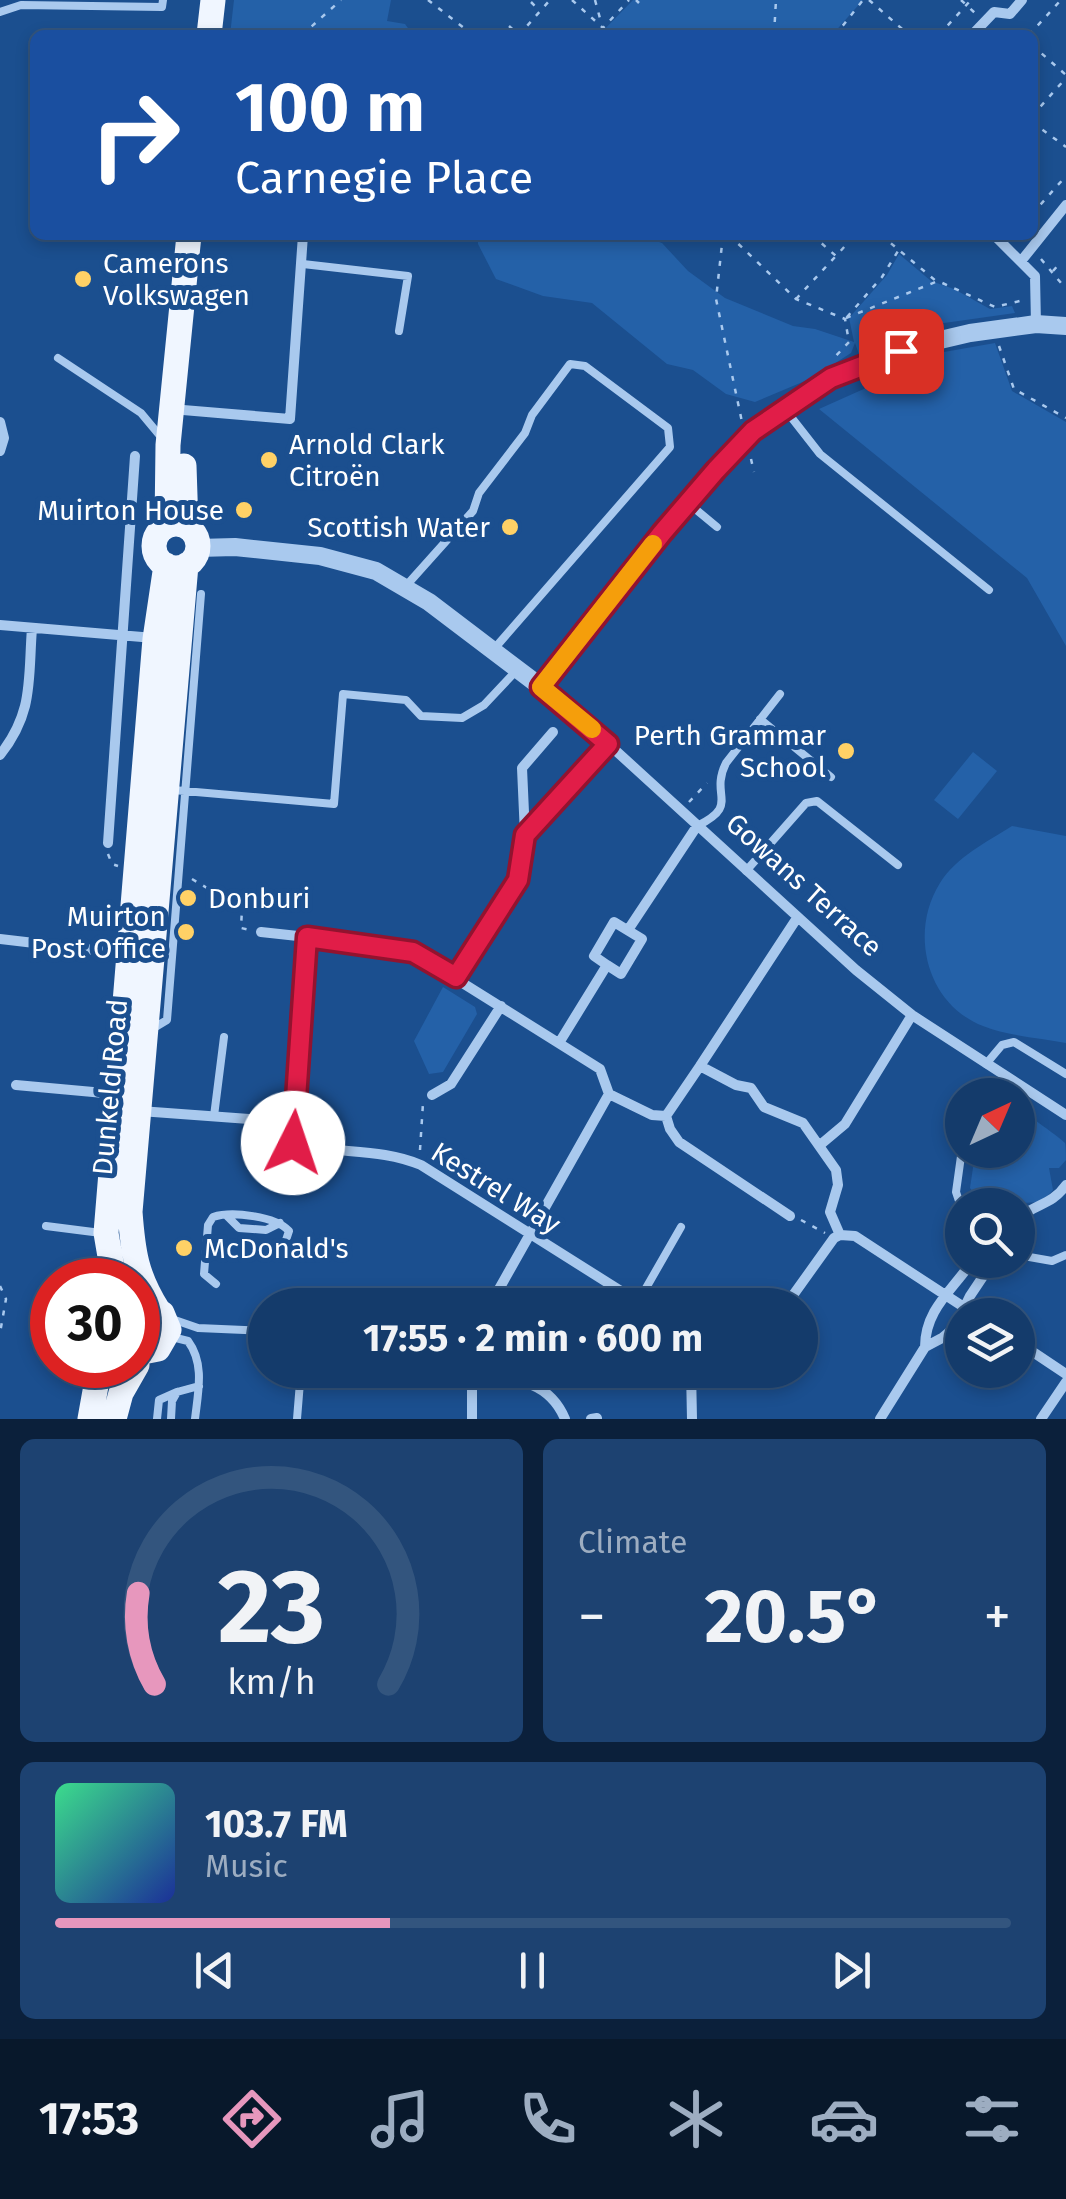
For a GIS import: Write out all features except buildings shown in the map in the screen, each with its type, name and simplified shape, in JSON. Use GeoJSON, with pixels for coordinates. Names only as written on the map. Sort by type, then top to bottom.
{"type":"FeatureCollection","features":[{"type":"Feature","properties":{"kind":"main road"},"geometry":{"type":"LineString","coordinates":[[210,30],[213,0]]}},
{"type":"Feature","properties":{"kind":"main road","name":"Dunkeld Road"},"geometry":{"type":"LineString","coordinates":[[165,797],[155,638],[181,546],[168,445],[189,240]]}},
{"type":"Feature","properties":{"kind":"main road","name":"Dunkeld Road"},"geometry":{"type":"LineString","coordinates":[[110,1258],[106,1233],[117,1094],[165,797],[181,546],[181,336]]}},
{"type":"Feature","properties":{"kind":"main road","name":"Dunkeld Road"},"geometry":{"type":"LineString","coordinates":[[134,1258],[130,1212],[144,1034],[141,956]]}},
{"type":"Feature","properties":{"kind":"main road"},"geometry":{"type":"LineString","coordinates":[[90,1419],[95,1388]]}},
{"type":"Feature","properties":{"kind":"main road"},"geometry":{"type":"LineString","coordinates":[[114,1419],[124,1388]]}},
{"type":"Feature","properties":{"kind":"street"},"geometry":{"type":"LineString","coordinates":[[977,30],[994,12],[1010,14],[1022,0]]}},
{"type":"Feature","properties":{"kind":"street"},"geometry":{"type":"LineString","coordinates":[[1038,240],[1066,204]]}},
{"type":"Feature","properties":{"kind":"street"},"geometry":{"type":"LineString","coordinates":[[182,410],[290,419],[303,240]]}},
{"type":"Feature","properties":{"kind":"street"},"geometry":{"type":"LineString","coordinates":[[1000,240],[1035,276],[1037,289],[1030,318]]}},
{"type":"Feature","properties":{"kind":"street"},"geometry":{"type":"LineString","coordinates":[[1022,260],[1038,240]]}},
{"type":"Feature","properties":{"kind":"street"},"geometry":{"type":"LineString","coordinates":[[541,687],[688,503],[747,438],[784,408],[831,378],[923,344],[995,330],[1030,318],[1066,326]]}},
{"type":"Feature","properties":{"kind":"street"},"geometry":{"type":"LineString","coordinates":[[0,422],[4,438],[0,452]]}},
{"type":"Feature","properties":{"kind":"street"},"geometry":{"type":"LineString","coordinates":[[108,843],[135,456]]}},
{"type":"Feature","properties":{"kind":"street","name":"Gowans Terrace"},"geometry":{"type":"LineString","coordinates":[[181,546],[320,556],[376,571],[405,586],[541,687],[682,810],[797,918],[912,1015],[1008,1078]]}},
{"type":"Feature","properties":{"kind":"street"},"geometry":{"type":"LineString","coordinates":[[0,625],[155,638]]}},
{"type":"Feature","properties":{"kind":"street"},"geometry":{"type":"LineString","coordinates":[[0,755],[25,713],[32,628]]}},
{"type":"Feature","properties":{"kind":"street"},"geometry":{"type":"LineString","coordinates":[[456,977],[518,880],[525,835],[522,768],[552,732]]}},
{"type":"Feature","properties":{"kind":"street"},"geometry":{"type":"LineString","coordinates":[[525,835],[608,744]]}},
{"type":"Feature","properties":{"kind":"street"},"geometry":{"type":"LineString","coordinates":[[112,797],[165,797]]}},
{"type":"Feature","properties":{"kind":"street"},"geometry":{"type":"LineString","coordinates":[[628,930],[697,826]]}},
{"type":"Feature","properties":{"kind":"street"},"geometry":{"type":"LineString","coordinates":[[666,1116],[797,918]]}},
{"type":"Feature","properties":{"kind":"street"},"geometry":{"type":"LineString","coordinates":[[614,922],[642,940],[621,974],[607,965],[594,956],[614,922]]}},
{"type":"Feature","properties":{"kind":"street"},"geometry":{"type":"LineString","coordinates":[[262,932],[413,952],[600,1069],[609,1094],[652,1115],[666,1116]]}},
{"type":"Feature","properties":{"kind":"street"},"geometry":{"type":"LineString","coordinates":[[293,1143],[307,937]]}},
{"type":"Feature","properties":{"kind":"street"},"geometry":{"type":"LineString","coordinates":[[0,939],[141,956]]}},
{"type":"Feature","properties":{"kind":"street"},"geometry":{"type":"LineString","coordinates":[[559,1044],[607,965]]}},
{"type":"Feature","properties":{"kind":"street"},"geometry":{"type":"LineString","coordinates":[[432,1095],[451,1084],[501,1006]]}},
{"type":"Feature","properties":{"kind":"street"},"geometry":{"type":"LineString","coordinates":[[820,1145],[845,1124],[912,1015]]}},
{"type":"Feature","properties":{"kind":"street"},"geometry":{"type":"LineString","coordinates":[[700,1066],[736,1086],[750,1088],[764,1107],[803,1123],[836,1170],[838,1186],[830,1212],[837,1236]]}},
{"type":"Feature","properties":{"kind":"street"},"geometry":{"type":"LineString","coordinates":[[16,1085],[117,1094]]}},
{"type":"Feature","properties":{"kind":"street"},"geometry":{"type":"LineString","coordinates":[[499,1288],[609,1094]]}},
{"type":"Feature","properties":{"kind":"street","name":"Gowans Terrace"},"geometry":{"type":"LineString","coordinates":[[1035,1095],[1066,1115]]}},
{"type":"Feature","properties":{"kind":"street","name":"Kestrel Way"},"geometry":{"type":"LineString","coordinates":[[140,1110],[263,1123],[293,1143],[398,1155],[615,1288]]}},
{"type":"Feature","properties":{"kind":"street"},"geometry":{"type":"LineString","coordinates":[[666,1116],[679,1142],[790,1216]]}},
{"type":"Feature","properties":{"kind":"street"},"geometry":{"type":"LineString","coordinates":[[1035,1209],[1050,1203],[1066,1184]]}},
{"type":"Feature","properties":{"kind":"street"},"geometry":{"type":"LineString","coordinates":[[1035,1207],[1042,1206]]}},
{"type":"Feature","properties":{"kind":"street"},"geometry":{"type":"LineString","coordinates":[[837,1236],[855,1236],[949,1298]]}},
{"type":"Feature","properties":{"kind":"street"},"geometry":{"type":"LineString","coordinates":[[799,1288],[837,1236]]}},
{"type":"Feature","properties":{"kind":"street"},"geometry":{"type":"LineString","coordinates":[[925,1347],[931,1312],[960,1278]]}},
{"type":"Feature","properties":{"kind":"street"},"geometry":{"type":"LineString","coordinates":[[880,1419],[925,1347],[945,1334]]}},
{"type":"Feature","properties":{"kind":"street"},"geometry":{"type":"LineString","coordinates":[[1035,1355],[1066,1378],[1041,1419]]}},
{"type":"Feature","properties":{"kind":"street"},"geometry":{"type":"LineString","coordinates":[[472,1388],[472,1419]]}},
{"type":"Feature","properties":{"kind":"street"},"geometry":{"type":"LineString","coordinates":[[540,1388],[557,1401],[565,1419]]}},
{"type":"Feature","properties":{"kind":"street"},"geometry":{"type":"LineString","coordinates":[[692,1388],[692,1419]]}},
{"type":"Feature","properties":{"kind":"lane"},"geometry":{"type":"LineString","coordinates":[[0,12],[20,5],[162,7],[163,0]]}},
{"type":"Feature","properties":{"kind":"lane"},"geometry":{"type":"LineString","coordinates":[[303,264],[408,276],[399,332]]}},
{"type":"Feature","properties":{"kind":"lane"},"geometry":{"type":"LineString","coordinates":[[58,358],[141,414],[168,445]]}},
{"type":"Feature","properties":{"kind":"lane"},"geometry":{"type":"LineString","coordinates":[[405,586],[473,510],[478,493],[525,433],[532,414],[570,364],[585,366],[659,421],[668,428],[670,448],[492,652]]}},
{"type":"Feature","properties":{"kind":"lane"},"geometry":{"type":"LineString","coordinates":[[784,408],[820,454],[989,590]]}},
{"type":"Feature","properties":{"kind":"lane"},"geometry":{"type":"LineString","coordinates":[[688,503],[717,527]]}},
{"type":"Feature","properties":{"kind":"lane"},"geometry":{"type":"LineString","coordinates":[[144,1034],[167,1020],[178,870],[165,797],[201,594]]}},
{"type":"Feature","properties":{"kind":"lane"},"geometry":{"type":"LineString","coordinates":[[165,797],[334,804],[343,694],[406,700],[421,716],[462,718],[484,706],[517,671]]}},
{"type":"Feature","properties":{"kind":"lane"},"geometry":{"type":"LineString","coordinates":[[697,826],[719,815],[720,774],[780,694]]}},
{"type":"Feature","properties":{"kind":"lane"},"geometry":{"type":"LineString","coordinates":[[760,719],[831,777]]}},
{"type":"Feature","properties":{"kind":"lane"},"geometry":{"type":"LineString","coordinates":[[746,871],[806,803],[817,801],[898,865]]}},
{"type":"Feature","properties":{"kind":"lane"},"geometry":{"type":"LineString","coordinates":[[214,1116],[224,1037]]}},
{"type":"Feature","properties":{"kind":"lane"},"geometry":{"type":"LineString","coordinates":[[986,1064],[1002,1044],[1014,1042],[1066,1074]]}},
{"type":"Feature","properties":{"kind":"lane"},"geometry":{"type":"LineString","coordinates":[[216,1284],[204,1274],[208,1225],[213,1217],[225,1213],[238,1228],[266,1230],[280,1223],[289,1230],[285,1243]]}},
{"type":"Feature","properties":{"kind":"lane"},"geometry":{"type":"LineString","coordinates":[[46,1226],[106,1233]]}},
{"type":"Feature","properties":{"kind":"lane"},"geometry":{"type":"LineString","coordinates":[[649,1288],[681,1227]]}},
{"type":"Feature","properties":{"kind":"lane"},"geometry":{"type":"LineString","coordinates":[[1035,1258],[1052,1261],[1066,1254]]}},
{"type":"Feature","properties":{"kind":"lane"},"geometry":{"type":"LineString","coordinates":[[160,1318],[198,1328],[248,1331]]}},
{"type":"Feature","properties":{"kind":"lane"},"geometry":{"type":"LineString","coordinates":[[160,1319],[194,1349],[199,1382],[195,1419]]}},
{"type":"Feature","properties":{"kind":"lane"},"geometry":{"type":"LineString","coordinates":[[157,1419],[159,1400],[199,1382]]}},
{"type":"Feature","properties":{"kind":"lane"},"geometry":{"type":"LineString","coordinates":[[297,1419],[300,1388]]}},
{"type":"Feature","properties":{"kind":"lane"},"geometry":{"type":"LineString","coordinates":[[170,1419],[177,1392]]}},
{"type":"Feature","properties":{"kind":"path"},"geometry":{"type":"LineString","coordinates":[[308,30],[341,0]]}},
{"type":"Feature","properties":{"kind":"path"},"geometry":{"type":"LineString","coordinates":[[428,0],[467,30]]}},
{"type":"Feature","properties":{"kind":"path"},"geometry":{"type":"LineString","coordinates":[[523,30],[550,0]]}},
{"type":"Feature","properties":{"kind":"path"},"geometry":{"type":"LineString","coordinates":[[572,0],[603,28]]}},
{"type":"Feature","properties":{"kind":"path"},"geometry":{"type":"LineString","coordinates":[[595,0],[603,28]]}},
{"type":"Feature","properties":{"kind":"path"},"geometry":{"type":"LineString","coordinates":[[774,30],[776,0]]}},
{"type":"Feature","properties":{"kind":"path"},"geometry":{"type":"LineString","coordinates":[[840,30],[865,0],[903,30]]}},
{"type":"Feature","properties":{"kind":"path"},"geometry":{"type":"LineString","coordinates":[[961,0],[984,22]]}},
{"type":"Feature","properties":{"kind":"path"},"geometry":{"type":"LineString","coordinates":[[944,30],[970,0]]}},
{"type":"Feature","properties":{"kind":"path"},"geometry":{"type":"LineString","coordinates":[[1034,30],[1061,0]]}},
{"type":"Feature","properties":{"kind":"path"},"geometry":{"type":"LineString","coordinates":[[603,28],[635,1]]}},
{"type":"Feature","properties":{"kind":"path"},"geometry":{"type":"LineString","coordinates":[[531,2],[540,11]]}},
{"type":"Feature","properties":{"kind":"path"},"geometry":{"type":"LineString","coordinates":[[508,26],[513,30]]}},
{"type":"Feature","properties":{"kind":"path"},"geometry":{"type":"LineString","coordinates":[[1038,51],[1066,77],[1038,112]]}},
{"type":"Feature","properties":{"kind":"path"},"geometry":{"type":"LineString","coordinates":[[1038,126],[1066,147]]}},
{"type":"Feature","properties":{"kind":"path"},"geometry":{"type":"LineString","coordinates":[[1038,207],[1066,176]]}},
{"type":"Feature","properties":{"kind":"path"},"geometry":{"type":"LineString","coordinates":[[722,240],[716,299],[747,438]]}},
{"type":"Feature","properties":{"kind":"path"},"geometry":{"type":"LineString","coordinates":[[734,240],[796,299],[845,319],[938,282]]}},
{"type":"Feature","properties":{"kind":"path"},"geometry":{"type":"LineString","coordinates":[[818,240],[836,256]]}},
{"type":"Feature","properties":{"kind":"path"},"geometry":{"type":"LineString","coordinates":[[796,299],[850,240]]}},
{"type":"Feature","properties":{"kind":"path"},"geometry":{"type":"LineString","coordinates":[[887,240],[938,282],[995,307],[1032,298],[1037,289]]}},
{"type":"Feature","properties":{"kind":"path"},"geometry":{"type":"LineString","coordinates":[[845,319],[882,278],[898,251]]}},
{"type":"Feature","properties":{"kind":"path"},"geometry":{"type":"LineString","coordinates":[[1039,257],[1066,288]]}},
{"type":"Feature","properties":{"kind":"path"},"geometry":{"type":"LineString","coordinates":[[1052,272],[1060,264]]}},
{"type":"Feature","properties":{"kind":"path"},"geometry":{"type":"LineString","coordinates":[[1019,302],[1030,318]]}},
{"type":"Feature","properties":{"kind":"path"},"geometry":{"type":"LineString","coordinates":[[823,369],[849,342],[845,319]]}},
{"type":"Feature","properties":{"kind":"path"},"geometry":{"type":"LineString","coordinates":[[995,330],[1014,390],[1066,418]]}},
{"type":"Feature","properties":{"kind":"path"},"geometry":{"type":"LineString","coordinates":[[682,810],[706,784]]}},
{"type":"Feature","properties":{"kind":"path"},"geometry":{"type":"LineString","coordinates":[[178,870],[242,910],[241,928],[262,932]]}},
{"type":"Feature","properties":{"kind":"path"},"geometry":{"type":"LineString","coordinates":[[420,1165],[423,1104],[432,1095]]}},
{"type":"Feature","properties":{"kind":"path"},"geometry":{"type":"LineString","coordinates":[[790,1216],[837,1236]]}},
{"type":"Feature","properties":{"kind":"path"},"geometry":{"type":"LineString","coordinates":[[0,1286],[6,1299],[0,1334]]}},
{"type":"Feature","properties":{"kind":"shaded area"},"geometry":{"type":"Polygon","coordinates":[[[234,0],[391,0],[387,21],[405,24],[409,30],[306,30],[231,30],[234,0]]]}},
{"type":"Feature","properties":{"kind":"shaded area"},"geometry":{"type":"Polygon","coordinates":[[[633,0],[863,0],[836,30],[604,30],[633,0]]]}},
{"type":"Feature","properties":{"kind":"shaded area"},"geometry":{"type":"Polygon","coordinates":[[[478,240],[653,240],[662,243],[688,271],[725,298],[793,326],[854,342],[849,318],[887,275],[899,254],[931,281],[990,309],[1012,306],[1015,313],[937,324],[859,354],[855,343],[851,353],[812,378],[755,402],[726,394],[693,370],[667,364],[592,303],[543,296],[496,279],[478,240]]]}},
{"type":"Feature","properties":{"kind":"shaded area"},"geometry":{"type":"Polygon","coordinates":[[[995,343],[1012,391],[1066,422],[1066,646],[1027,578],[819,409],[904,371],[905,364],[927,355],[995,343]]]}},
{"type":"Feature","properties":{"kind":"shaded area"},"geometry":{"type":"Polygon","coordinates":[[[973,752],[997,771],[958,819],[934,800],[973,752]]]}},
{"type":"Feature","properties":{"kind":"shaded area"},"geometry":{"type":"Polygon","coordinates":[[[1012,826],[1066,836],[1066,1043],[1003,1032],[964,1016],[936,984],[928,965],[926,923],[940,883],[963,858],[1012,826]]]}},
{"type":"Feature","properties":{"kind":"shaded area"},"geometry":{"type":"Polygon","coordinates":[[[443,987],[475,1007],[477,1014],[443,1072],[429,1074],[414,1041],[443,987]]]}},
{"type":"Feature","properties":{"kind":"shaded area"},"geometry":{"type":"Polygon","coordinates":[[[1035,1121],[1065,1143],[1066,1160],[1059,1168],[1049,1168],[1053,1190],[1042,1202],[1035,1202],[1035,1188],[970,1188],[973,1168],[1035,1168],[1035,1121]]]}},
{"type":"Feature","properties":{"kind":"slow traffic"},"geometry":{"type":"LineString","coordinates":[[592,729],[541,687],[653,544]]}},
{"type":"Feature","properties":{"kind":"place","name":"Camerons Volkswagen"},"geometry":{"type":"Point","coordinates":[83,279]}},
{"type":"Feature","properties":{"kind":"place","name":"Arnold Clark Citroën"},"geometry":{"type":"Point","coordinates":[269,460]}},
{"type":"Feature","properties":{"kind":"place","name":"Muirton House"},"geometry":{"type":"Point","coordinates":[244,510]}},
{"type":"Feature","properties":{"kind":"place","name":"Scottish Water"},"geometry":{"type":"Point","coordinates":[510,527]}},
{"type":"Feature","properties":{"kind":"place","name":"Perth Grammar School"},"geometry":{"type":"Point","coordinates":[846,751]}},
{"type":"Feature","properties":{"kind":"place","name":"Donburi"},"geometry":{"type":"Point","coordinates":[188,898]}},
{"type":"Feature","properties":{"kind":"place","name":"Muirton Post Office"},"geometry":{"type":"Point","coordinates":[186,932]}},
{"type":"Feature","properties":{"kind":"place","name":"McDonald's"},"geometry":{"type":"Point","coordinates":[184,1248]}},
{"type":"Feature","properties":{"kind":"route"},"geometry":{"type":"LineString","coordinates":[[293,1143],[307,937],[413,952],[456,977],[518,880],[525,835],[608,744],[541,687],[662,533],[753,431],[831,378],[901,351]]}}]}
